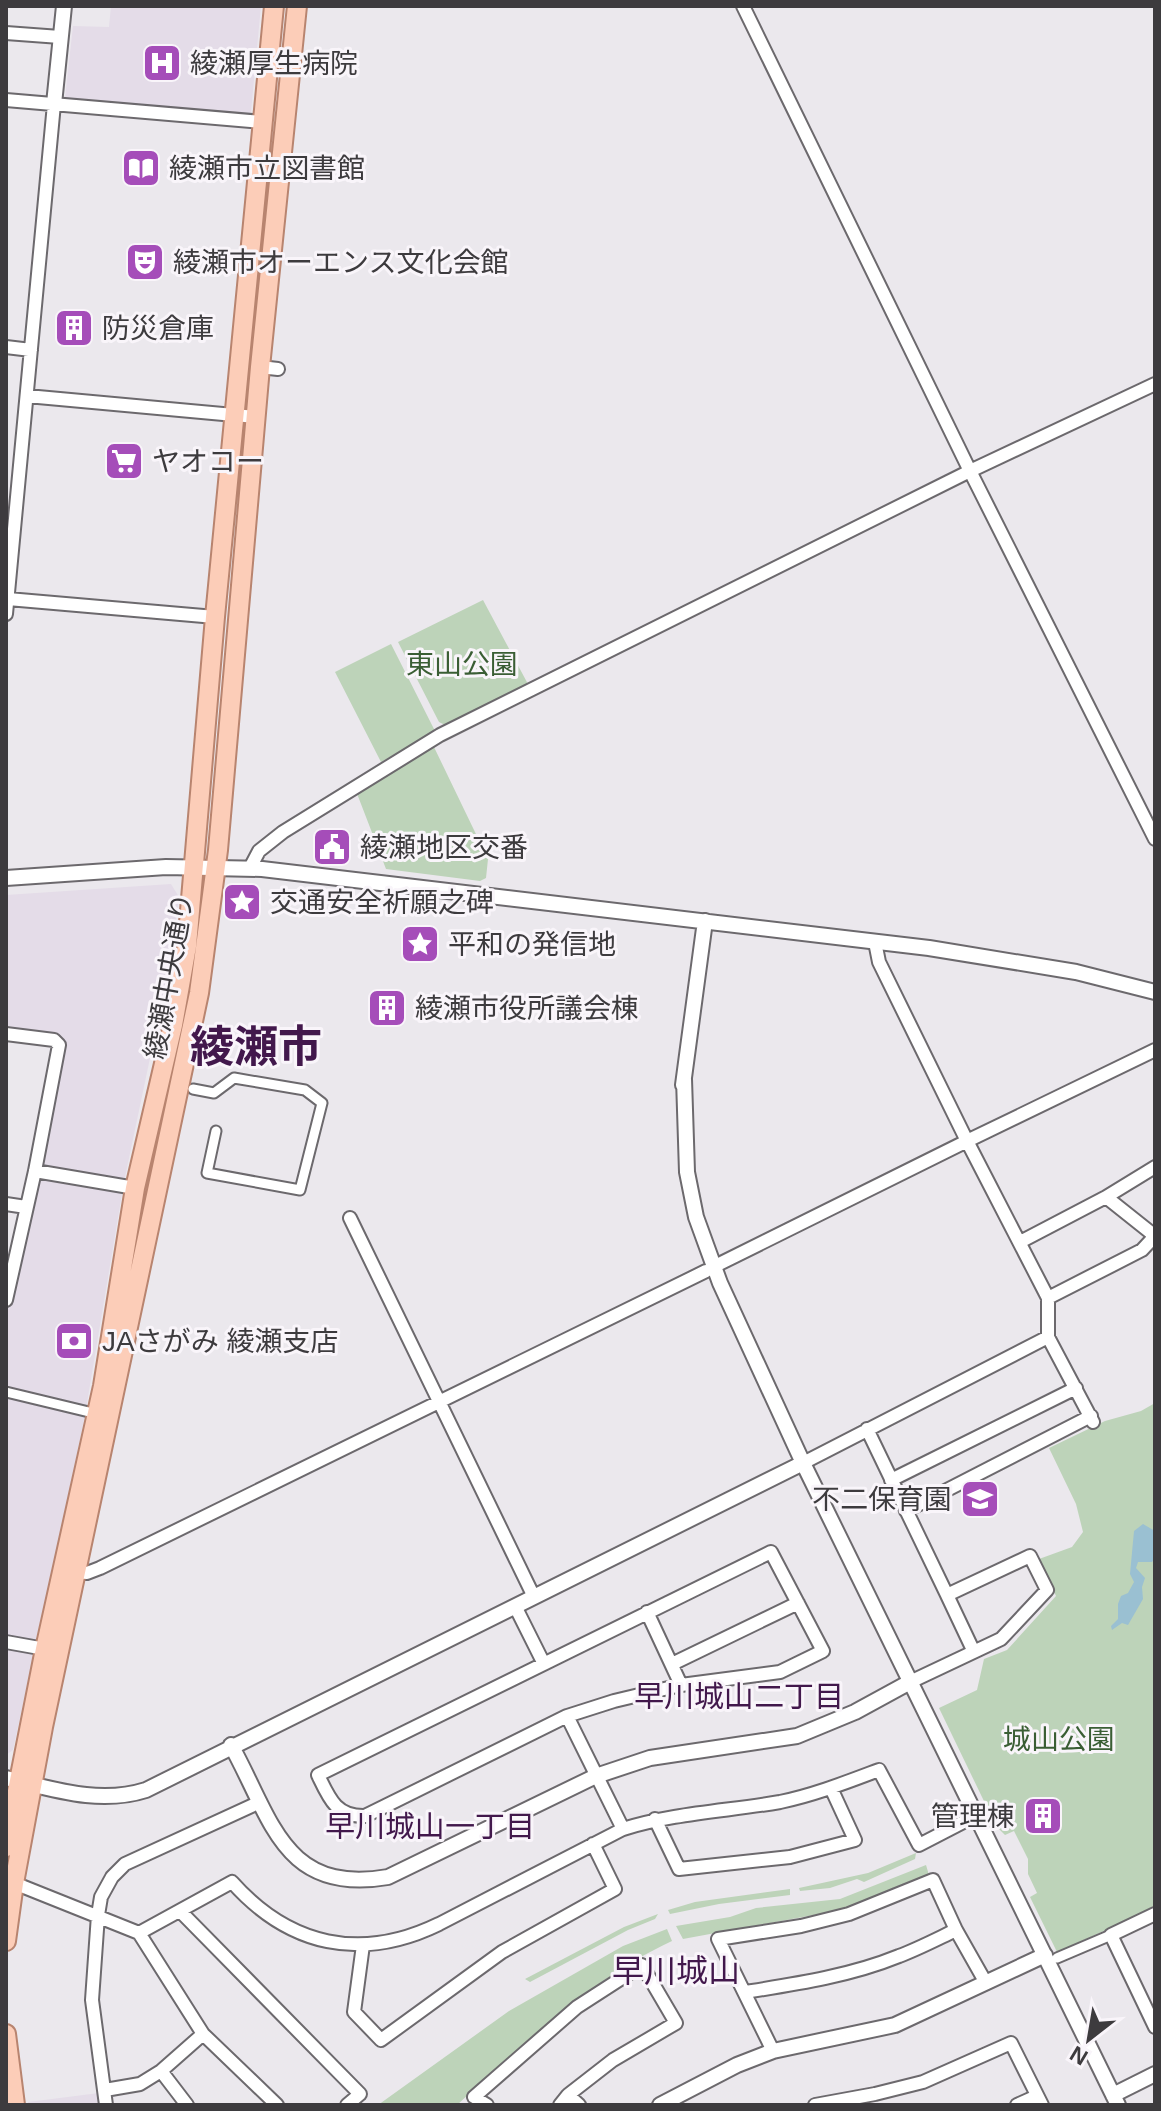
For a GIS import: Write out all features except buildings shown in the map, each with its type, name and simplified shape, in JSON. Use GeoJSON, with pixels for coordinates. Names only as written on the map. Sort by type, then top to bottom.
{"type":"FeatureCollection","features":[{"type":"Feature","properties":{"kind":"main road","name":"綾瀬中央通り"},"geometry":{"type":"LineString","coordinates":[[6,1847],[45,1649],[103,1386],[135,1188],[176,1011],[187,946],[215,617],[274,6]]}},
{"type":"Feature","properties":{"kind":"main road","name":"綾瀬中央通り"},"geometry":{"type":"LineString","coordinates":[[6,1941],[14,1883],[20,1781],[43,1727],[199,993],[216,867],[256,417],[269,368],[297,6]]}},
{"type":"Feature","properties":{"kind":"main road"},"geometry":{"type":"LineString","coordinates":[[6,2034],[15,2105]]}},
{"type":"Feature","properties":{"kind":"street"},"geometry":{"type":"LineString","coordinates":[[6,614],[64,6]]}},
{"type":"Feature","properties":{"kind":"street"},"geometry":{"type":"LineString","coordinates":[[743,6],[970,471],[1155,839]]}},
{"type":"Feature","properties":{"kind":"street"},"geometry":{"type":"LineString","coordinates":[[6,33],[60,37]]}},
{"type":"Feature","properties":{"kind":"street"},"geometry":{"type":"LineString","coordinates":[[6,100],[263,122]]}},
{"type":"Feature","properties":{"kind":"street"},"geometry":{"type":"LineString","coordinates":[[6,347],[31,350]]}},
{"type":"Feature","properties":{"kind":"street"},"geometry":{"type":"LineString","coordinates":[[256,868],[259,851],[283,832],[440,735],[970,471],[1155,384]]}},
{"type":"Feature","properties":{"kind":"street"},"geometry":{"type":"LineString","coordinates":[[27,396],[256,417]]}},
{"type":"Feature","properties":{"kind":"street"},"geometry":{"type":"LineString","coordinates":[[8,599],[215,617]]}},
{"type":"Feature","properties":{"kind":"street"},"geometry":{"type":"LineString","coordinates":[[6,878],[195,866],[256,868],[929,948],[1076,972],[1155,992]]}},
{"type":"Feature","properties":{"kind":"street"},"geometry":{"type":"LineString","coordinates":[[705,921],[676,1128],[678,1173],[689,1223],[733,1327],[757,1368],[910,1682],[1051,1956],[1116,2100],[1155,2074]]}},
{"type":"Feature","properties":{"kind":"street"},"geometry":{"type":"LineString","coordinates":[[875,942],[879,962],[1048,1298],[1048,1337],[1092,1419],[906,1511]]}},
{"type":"Feature","properties":{"kind":"street"},"geometry":{"type":"LineString","coordinates":[[6,1034],[54,1040],[59,1045],[6,1300]]}},
{"type":"Feature","properties":{"kind":"street"},"geometry":{"type":"LineString","coordinates":[[77,1572],[87,1573],[100,1568],[1155,1050]]}},
{"type":"Feature","properties":{"kind":"street"},"geometry":{"type":"LineString","coordinates":[[193,1089],[214,1093],[234,1078],[305,1090],[322,1103],[300,1190],[207,1173],[216,1131]]}},
{"type":"Feature","properties":{"kind":"street"},"geometry":{"type":"LineString","coordinates":[[1020,1242],[1106,1197],[1155,1167]]}},
{"type":"Feature","properties":{"kind":"street"},"geometry":{"type":"LineString","coordinates":[[35,1171],[135,1188]]}},
{"type":"Feature","properties":{"kind":"street"},"geometry":{"type":"LineString","coordinates":[[1048,1298],[1142,1250],[1155,1236],[1106,1197]]}},
{"type":"Feature","properties":{"kind":"street"},"geometry":{"type":"LineString","coordinates":[[6,1204],[26,1207]]}},
{"type":"Feature","properties":{"kind":"street"},"geometry":{"type":"LineString","coordinates":[[350,1218],[534,1597]]}},
{"type":"Feature","properties":{"kind":"street"},"geometry":{"type":"LineString","coordinates":[[20,1781],[94,1797],[130,1795],[146,1790],[231,1745],[803,1463],[1048,1337]]}},
{"type":"Feature","properties":{"kind":"street"},"geometry":{"type":"LineString","coordinates":[[891,1480],[1076,1388]]}},
{"type":"Feature","properties":{"kind":"street"},"geometry":{"type":"LineString","coordinates":[[6,1392],[89,1412]]}},
{"type":"Feature","properties":{"kind":"street"},"geometry":{"type":"LineString","coordinates":[[867,1429],[973,1650]]}},
{"type":"Feature","properties":{"kind":"street"},"geometry":{"type":"LineString","coordinates":[[771,1552],[823,1651],[780,1672],[681,1685],[567,1716],[365,1816],[352,1816],[332,1804],[318,1775],[647,1612],[771,1552]]}},
{"type":"Feature","properties":{"kind":"street"},"geometry":{"type":"LineString","coordinates":[[231,1745],[277,1834],[300,1862],[332,1877],[367,1881],[388,1877],[596,1776],[650,1758],[797,1736],[855,1712],[973,1650],[1001,1639],[1047,1590],[1030,1556],[947,1595]]}},
{"type":"Feature","properties":{"kind":"street"},"geometry":{"type":"LineString","coordinates":[[672,1664],[798,1603]]}},
{"type":"Feature","properties":{"kind":"street"},"geometry":{"type":"LineString","coordinates":[[515,1606],[543,1662]]}},
{"type":"Feature","properties":{"kind":"street"},"geometry":{"type":"LineString","coordinates":[[647,1612],[681,1685]]}},
{"type":"Feature","properties":{"kind":"street"},"geometry":{"type":"LineString","coordinates":[[6,1642],[45,1649]]}},
{"type":"Feature","properties":{"kind":"street"},"geometry":{"type":"LineString","coordinates":[[567,1716],[623,1829]]}},
{"type":"Feature","properties":{"kind":"street"},"geometry":{"type":"LineString","coordinates":[[139,1933],[232,1882],[251,1903],[308,1937],[363,1945],[416,1935],[623,1829],[655,1819],[782,1801],[831,1788],[879,1770],[919,1845],[977,1815]]}},
{"type":"Feature","properties":{"kind":"street"},"geometry":{"type":"LineString","coordinates":[[655,1819],[679,1869],[790,1857],[855,1840],[831,1788]]}},
{"type":"Feature","properties":{"kind":"street"},"geometry":{"type":"LineString","coordinates":[[106,2105],[92,2000],[101,1897],[112,1877],[125,1864],[260,1802]]}},
{"type":"Feature","properties":{"kind":"street"},"geometry":{"type":"LineString","coordinates":[[363,1945],[354,2012],[381,2040],[502,1952],[615,1889],[593,1844]]}},
{"type":"Feature","properties":{"kind":"street"},"geometry":{"type":"LineString","coordinates":[[773,2051],[718,1939],[801,1926],[849,1914],[933,1880],[956,1930],[986,1983]]}},
{"type":"Feature","properties":{"kind":"street"},"geometry":{"type":"LineString","coordinates":[[14,1883],[139,1933],[203,2034],[277,2105]]}},
{"type":"Feature","properties":{"kind":"street"},"geometry":{"type":"LineString","coordinates":[[180,1911],[360,2094],[347,2105]]}},
{"type":"Feature","properties":{"kind":"street"},"geometry":{"type":"LineString","coordinates":[[660,2105],[737,2065],[773,2051],[895,2025],[986,1983],[1111,1935],[1155,1914]]}},
{"type":"Feature","properties":{"kind":"street"},"geometry":{"type":"LineString","coordinates":[[745,1992],[841,1974],[897,1957],[956,1930]]}},
{"type":"Feature","properties":{"kind":"street"},"geometry":{"type":"LineString","coordinates":[[1111,1935],[1155,2027]]}},
{"type":"Feature","properties":{"kind":"street"},"geometry":{"type":"LineString","coordinates":[[487,2105],[474,2097],[577,2007],[642,1965],[676,2023],[613,2060],[564,2100]]}},
{"type":"Feature","properties":{"kind":"street"},"geometry":{"type":"LineString","coordinates":[[105,2090],[140,2084],[161,2071],[203,2034]]}},
{"type":"Feature","properties":{"kind":"street"},"geometry":{"type":"LineString","coordinates":[[815,2105],[923,2082],[1011,2043],[1040,2100],[1017,2105]]}},
{"type":"Feature","properties":{"kind":"street"},"geometry":{"type":"LineString","coordinates":[[161,2071],[187,2105]]}},
{"type":"Feature","properties":{"kind":"street"},"geometry":{"type":"LineString","coordinates":[[564,2100],[579,2105]]}},
{"type":"Feature","properties":{"kind":"shaded area","name":"綾瀬厚生病院"},"geometry":{"type":"Polygon","coordinates":[[[111,6],[261,6],[251,112],[245,117],[70,101],[65,98],[73,26],[109,27],[111,6]]]}},
{"type":"Feature","properties":{"kind":"shaded area"},"geometry":{"type":"Polygon","coordinates":[[[171,884],[179,897],[171,958],[124,1182],[85,1415],[13,1750],[6,1755],[6,1300],[59,1045],[6,1034],[6,895],[171,884]]]}},
{"type":"Feature","properties":{"kind":"shaded area"},"geometry":{"type":"Polygon","coordinates":[[[99,2093],[100,2105],[28,2105],[28,2102],[99,2093]]]}},
{"type":"Feature","properties":{"kind":"green space","name":"東山公園"},"geometry":{"type":"Polygon","coordinates":[[[483,600],[529,686],[445,725],[439,722],[398,642],[483,600]]]}},
{"type":"Feature","properties":{"kind":"green space"},"geometry":{"type":"Polygon","coordinates":[[[391,644],[435,731],[381,762],[335,672],[391,644]]]}},
{"type":"Feature","properties":{"kind":"green space","name":"東山公園"},"geometry":{"type":"Polygon","coordinates":[[[433,745],[488,859],[486,878],[480,881],[386,869],[356,791],[433,745]]]}},
{"type":"Feature","properties":{"kind":"green space","name":"城山公園"},"geometry":{"type":"Polygon","coordinates":[[[1155,1403],[1155,1908],[1057,1952],[1030,1897],[1037,1893],[1028,1874],[1028,1859],[1014,1831],[1005,1835],[996,1826],[939,1708],[977,1690],[984,1659],[1007,1650],[1056,1596],[1039,1559],[1072,1547],[1083,1532],[1076,1504],[1049,1448],[1105,1421],[1141,1411],[1155,1403]]]}},
{"type":"Feature","properties":{"kind":"green space"},"geometry":{"type":"Polygon","coordinates":[[[916,1853],[915,1859],[864,1882],[857,1879],[830,1888],[800,1891],[799,1888],[868,1873],[916,1853]]]}},
{"type":"Feature","properties":{"kind":"green space"},"geometry":{"type":"Polygon","coordinates":[[[926,1865],[929,1875],[869,1901],[830,1912],[683,1939],[676,1926],[730,1917],[756,1908],[840,1899],[926,1865]]]}},
{"type":"Feature","properties":{"kind":"green space"},"geometry":{"type":"Polygon","coordinates":[[[790,1889],[790,1895],[670,1914],[668,1910],[695,1902],[790,1889]]]}},
{"type":"Feature","properties":{"kind":"green space"},"geometry":{"type":"Polygon","coordinates":[[[658,1914],[655,1919],[530,1982],[525,1979],[624,1927],[658,1914]]]}},
{"type":"Feature","properties":{"kind":"green space"},"geometry":{"type":"Polygon","coordinates":[[[667,1929],[672,1941],[642,1956],[585,1994],[457,2105],[378,2105],[509,2011],[623,1946],[667,1929]]]}},
{"type":"Feature","properties":{"kind":"water"},"geometry":{"type":"Polygon","coordinates":[[[1143,1524],[1155,1531],[1155,1558],[1152,1562],[1138,1562],[1136,1568],[1145,1578],[1143,1599],[1128,1625],[1122,1623],[1112,1630],[1111,1626],[1118,1619],[1121,1596],[1128,1593],[1134,1582],[1130,1574],[1134,1531],[1143,1524]]]}},
{"type":"Feature","properties":{"kind":"place","name":"綾瀬厚生病院"},"geometry":{"type":"Point","coordinates":[162,63]}},
{"type":"Feature","properties":{"kind":"place","name":"綾瀬市立図書館"},"geometry":{"type":"Point","coordinates":[141,168]}},
{"type":"Feature","properties":{"kind":"place","name":"綾瀬市オーエンス文化会館"},"geometry":{"type":"Point","coordinates":[145,262]}},
{"type":"Feature","properties":{"kind":"place","name":"防災倉庫"},"geometry":{"type":"Point","coordinates":[74,328]}},
{"type":"Feature","properties":{"kind":"place","name":"ヤオコー"},"geometry":{"type":"Point","coordinates":[124,461]}},
{"type":"Feature","properties":{"kind":"place","name":"綾瀬地区交番"},"geometry":{"type":"Point","coordinates":[332,847]}},
{"type":"Feature","properties":{"kind":"place","name":"交通安全祈願之碑"},"geometry":{"type":"Point","coordinates":[242,902]}},
{"type":"Feature","properties":{"kind":"place","name":"平和の発信地"},"geometry":{"type":"Point","coordinates":[420,944]}},
{"type":"Feature","properties":{"kind":"place","name":"綾瀬市役所議会棟"},"geometry":{"type":"Point","coordinates":[387,1008]}},
{"type":"Feature","properties":{"kind":"place","name":"JAさがみ 綾瀬支店"},"geometry":{"type":"Point","coordinates":[74,1341]}},
{"type":"Feature","properties":{"kind":"place","name":"不二保育園"},"geometry":{"type":"Point","coordinates":[980,1499]}},
{"type":"Feature","properties":{"kind":"place","name":"管理棟"},"geometry":{"type":"Point","coordinates":[1043,1816]}},
{"type":"Feature","properties":{"kind":"district","name":"綾瀬市"},"geometry":{"type":"Point","coordinates":[256,1046]}},
{"type":"Feature","properties":{"kind":"district","name":"早川城山二丁目"},"geometry":{"type":"Point","coordinates":[739,1696]}},
{"type":"Feature","properties":{"kind":"district","name":"早川城山一丁目"},"geometry":{"type":"Point","coordinates":[430,1826]}},
{"type":"Feature","properties":{"kind":"district","name":"早川城山"},"geometry":{"type":"Point","coordinates":[676,1971]}}]}
